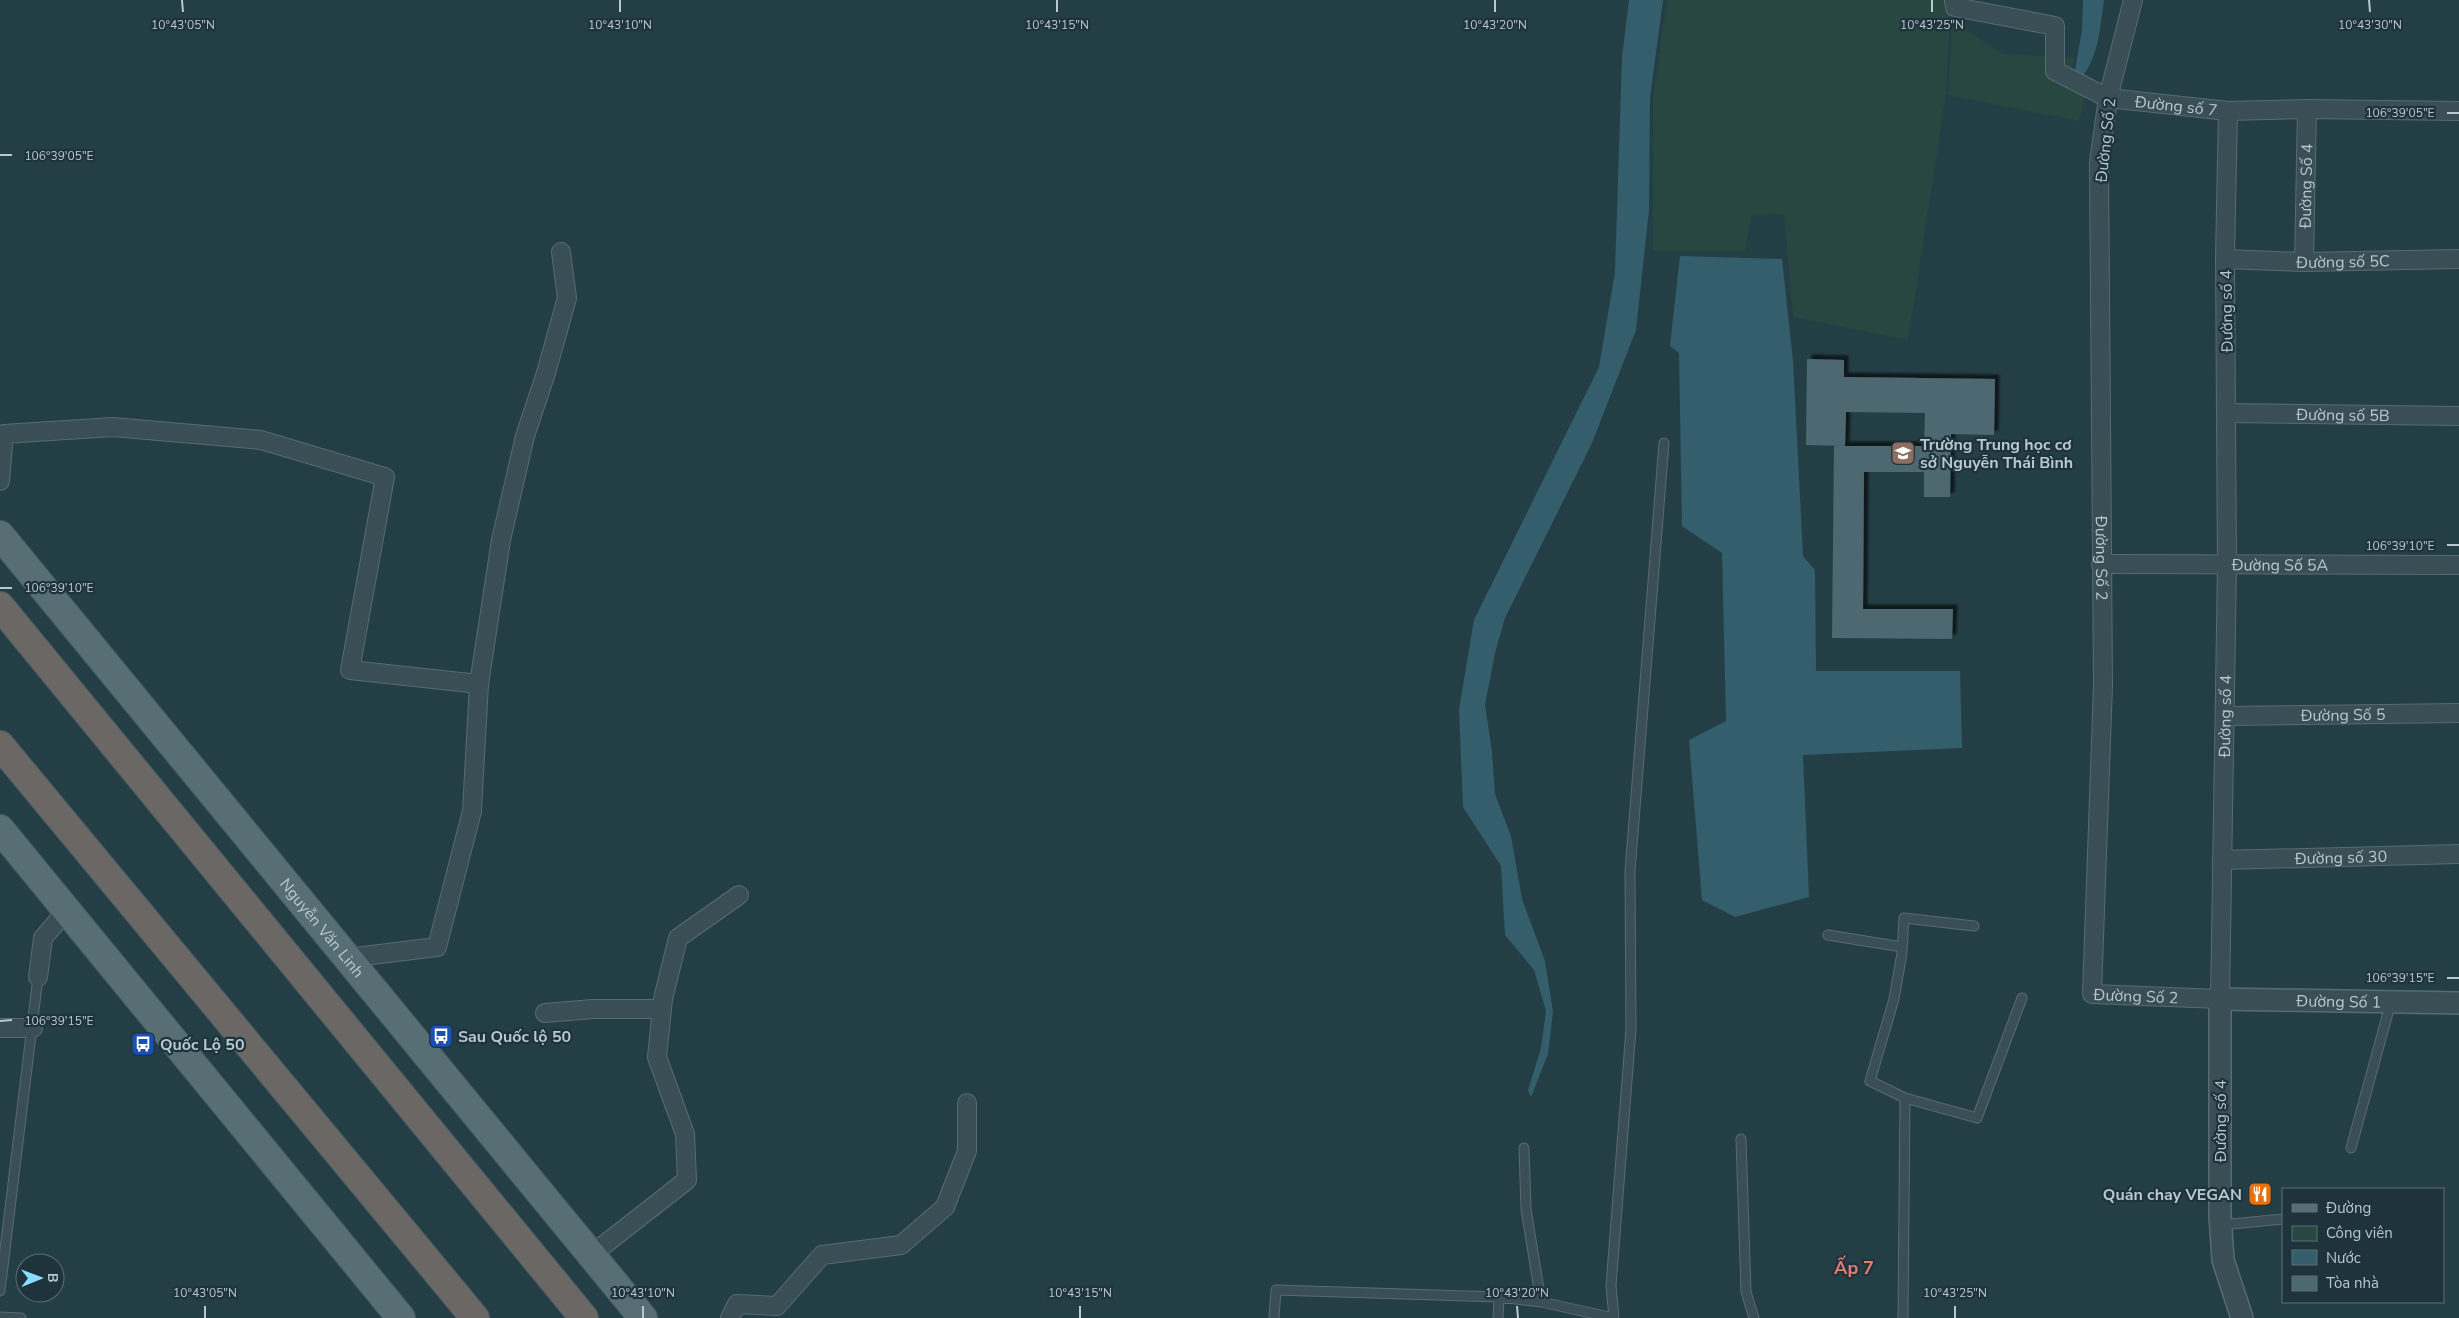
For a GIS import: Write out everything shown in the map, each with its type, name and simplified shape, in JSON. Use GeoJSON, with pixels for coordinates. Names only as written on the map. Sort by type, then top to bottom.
{"type":"FeatureCollection","features":[{"type":"Feature","properties":{"kind":"highway"},"geometry":{"type":"LineString","coordinates":[[0,606],[584,1318]]}},
{"type":"Feature","properties":{"kind":"highway"},"geometry":{"type":"LineString","coordinates":[[0,745],[475,1318]]}},
{"type":"Feature","properties":{"kind":"main road","name":"Nguyễn Văn Linh"},"geometry":{"type":"LineString","coordinates":[[0,536],[643,1318]]}},
{"type":"Feature","properties":{"kind":"main road"},"geometry":{"type":"LineString","coordinates":[[0,829],[401,1318]]}},
{"type":"Feature","properties":{"kind":"street","name":"Đường số 7"},"geometry":{"type":"LineString","coordinates":[[1954,0],[1954,7],[2055,26],[2055,71],[2108,98],[2228,111],[2306,109],[2459,111]]}},
{"type":"Feature","properties":{"kind":"street","name":"Đường Số 2"},"geometry":{"type":"LineString","coordinates":[[2132,0],[2108,98],[2099,162],[2103,685],[2092,994],[2220,999]]}},
{"type":"Feature","properties":{"kind":"street","name":"Đường Số 4"},"geometry":{"type":"LineString","coordinates":[[2304,262],[2306,109]]}},
{"type":"Feature","properties":{"kind":"street","name":"Đường số 4"},"geometry":{"type":"LineString","coordinates":[[2228,111],[2225,259],[2227,566],[2220,999],[2221,1225],[2223,1260],[2242,1318]]}},
{"type":"Feature","properties":{"kind":"street"},"geometry":{"type":"LineString","coordinates":[[347,958],[437,947],[472,811],[479,684],[506,521],[525,436],[546,373],[567,298],[561,252]]}},
{"type":"Feature","properties":{"kind":"street","name":"Đường số 5C"},"geometry":{"type":"LineString","coordinates":[[2225,259],[2304,262],[2459,259]]}},
{"type":"Feature","properties":{"kind":"street","name":"Đường số 5B"},"geometry":{"type":"LineString","coordinates":[[2227,413],[2459,416]]}},
{"type":"Feature","properties":{"kind":"street"},"geometry":{"type":"LineString","coordinates":[[0,481],[4,434],[113,427],[261,440],[386,477],[350,670],[479,684]]}},
{"type":"Feature","properties":{"kind":"street","name":"Đường Số 5A"},"geometry":{"type":"LineString","coordinates":[[2101,564],[2227,566],[2459,565]]}},
{"type":"Feature","properties":{"kind":"street","name":"Đường Số 5"},"geometry":{"type":"LineString","coordinates":[[2225,716],[2459,713]]}},
{"type":"Feature","properties":{"kind":"street","name":"Đường số 30"},"geometry":{"type":"LineString","coordinates":[[2222,860],[2459,854]]}},
{"type":"Feature","properties":{"kind":"street"},"geometry":{"type":"LineString","coordinates":[[590,1255],[686,1180],[685,1134],[657,1057],[662,1010],[678,938],[739,895]]}},
{"type":"Feature","properties":{"kind":"street"},"geometry":{"type":"LineString","coordinates":[[38,977],[43,938],[67,910]]}},
{"type":"Feature","properties":{"kind":"street","name":"Đường Số 1"},"geometry":{"type":"LineString","coordinates":[[2220,999],[2459,1003]]}},
{"type":"Feature","properties":{"kind":"street"},"geometry":{"type":"LineString","coordinates":[[545,1013],[593,1009],[662,1010]]}},
{"type":"Feature","properties":{"kind":"street"},"geometry":{"type":"LineString","coordinates":[[0,1028],[32,1028]]}},
{"type":"Feature","properties":{"kind":"street"},"geometry":{"type":"LineString","coordinates":[[730,1318],[737,1304],[777,1306],[822,1255],[901,1244],[945,1207],[967,1150],[967,1103]]}},
{"type":"Feature","properties":{"kind":"lane"},"geometry":{"type":"LineString","coordinates":[[1274,1318],[1276,1290],[1499,1297],[1541,1302],[1614,1318],[1610,1286],[1631,1029],[1630,871],[1664,442]]}},
{"type":"Feature","properties":{"kind":"lane"},"geometry":{"type":"LineString","coordinates":[[1974,926],[1904,918],[1902,947],[1894,999],[1870,1081],[1905,1098],[1977,1118],[2022,998]]}},
{"type":"Feature","properties":{"kind":"lane"},"geometry":{"type":"LineString","coordinates":[[1828,935],[1902,947]]}},
{"type":"Feature","properties":{"kind":"lane"},"geometry":{"type":"LineString","coordinates":[[0,1290],[38,977]]}},
{"type":"Feature","properties":{"kind":"lane"},"geometry":{"type":"LineString","coordinates":[[2351,1148],[2391,1002]]}},
{"type":"Feature","properties":{"kind":"lane"},"geometry":{"type":"LineString","coordinates":[[1903,1318],[1905,1098]]}},
{"type":"Feature","properties":{"kind":"lane"},"geometry":{"type":"LineString","coordinates":[[1741,1139],[1746,1292],[1754,1318]]}},
{"type":"Feature","properties":{"kind":"lane"},"geometry":{"type":"LineString","coordinates":[[1524,1148],[1526,1209],[1541,1302]]}},
{"type":"Feature","properties":{"kind":"lane"},"geometry":{"type":"LineString","coordinates":[[2221,1225],[2282,1219]]}},
{"type":"Feature","properties":{"kind":"lane"},"geometry":{"type":"LineString","coordinates":[[1498,1318],[1499,1297]]}},
{"type":"Feature","properties":{"kind":"lane"},"geometry":{"type":"LineString","coordinates":[[0,1317],[21,1318]]}},
{"type":"Feature","properties":{"kind":"green space"},"geometry":{"type":"Polygon","coordinates":[[[1667,0],[1951,0],[1946,94],[1908,340],[1793,317],[1784,214],[1752,215],[1745,251],[1653,251],[1653,98],[1667,0]]]}},
{"type":"Feature","properties":{"kind":"green space"},"geometry":{"type":"Polygon","coordinates":[[[1953,21],[2002,54],[2074,58],[2071,73],[2088,85],[2079,121],[1948,95],[1953,21]]]}},
{"type":"Feature","properties":{"kind":"water"},"geometry":{"type":"Polygon","coordinates":[[[1629,0],[1663,0],[1650,97],[1649,210],[1636,330],[1592,443],[1505,618],[1495,653],[1485,705],[1492,752],[1495,794],[1511,836],[1522,899],[1545,961],[1553,1012],[1548,1054],[1531,1097],[1528,1090],[1541,1048],[1546,1011],[1534,970],[1505,935],[1501,866],[1463,807],[1459,709],[1474,620],[1599,367],[1615,272],[1622,57],[1629,0]]]}},
{"type":"Feature","properties":{"kind":"water"},"geometry":{"type":"Polygon","coordinates":[[[2083,0],[2104,0],[2095,53],[2086,72],[2079,80],[2074,76],[2082,30],[2083,0]]]}},
{"type":"Feature","properties":{"kind":"water"},"geometry":{"type":"Polygon","coordinates":[[[1680,256],[1782,259],[1793,361],[1803,556],[1815,570],[1816,671],[1960,671],[1962,748],[1803,755],[1809,897],[1735,917],[1702,900],[1689,740],[1726,721],[1722,553],[1682,526],[1679,353],[1670,346],[1680,256]]]}},
{"type":"Feature","properties":{"kind":"building"},"geometry":{"type":"Polygon","coordinates":[[[1807,359],[1844,360],[1844,377],[1995,379],[1994,435],[1951,434],[1950,497],[1924,497],[1924,472],[1864,472],[1863,609],[1953,609],[1952,639],[1832,638],[1834,446],[1845,446],[1806,445],[1807,359]],[[1846,412],[1845,446],[1924,446],[1925,413],[1846,412]]]}},
{"type":"Feature","properties":{"kind":"place","name":"Trường Trung học cơ sở Nguyễn Thái Bình"},"geometry":{"type":"Point","coordinates":[1903,453]}},
{"type":"Feature","properties":{"kind":"place","name":"Sau Quốc lộ 50"},"geometry":{"type":"Point","coordinates":[441,1036]}},
{"type":"Feature","properties":{"kind":"place","name":"Quốc Lộ 50"},"geometry":{"type":"Point","coordinates":[143,1044]}},
{"type":"Feature","properties":{"kind":"place","name":"Quán chay VEGAN"},"geometry":{"type":"Point","coordinates":[2260,1194]}},
{"type":"Feature","properties":{"kind":"district","name":"Ấp 7"},"geometry":{"type":"Point","coordinates":[1854,1268]}}]}
